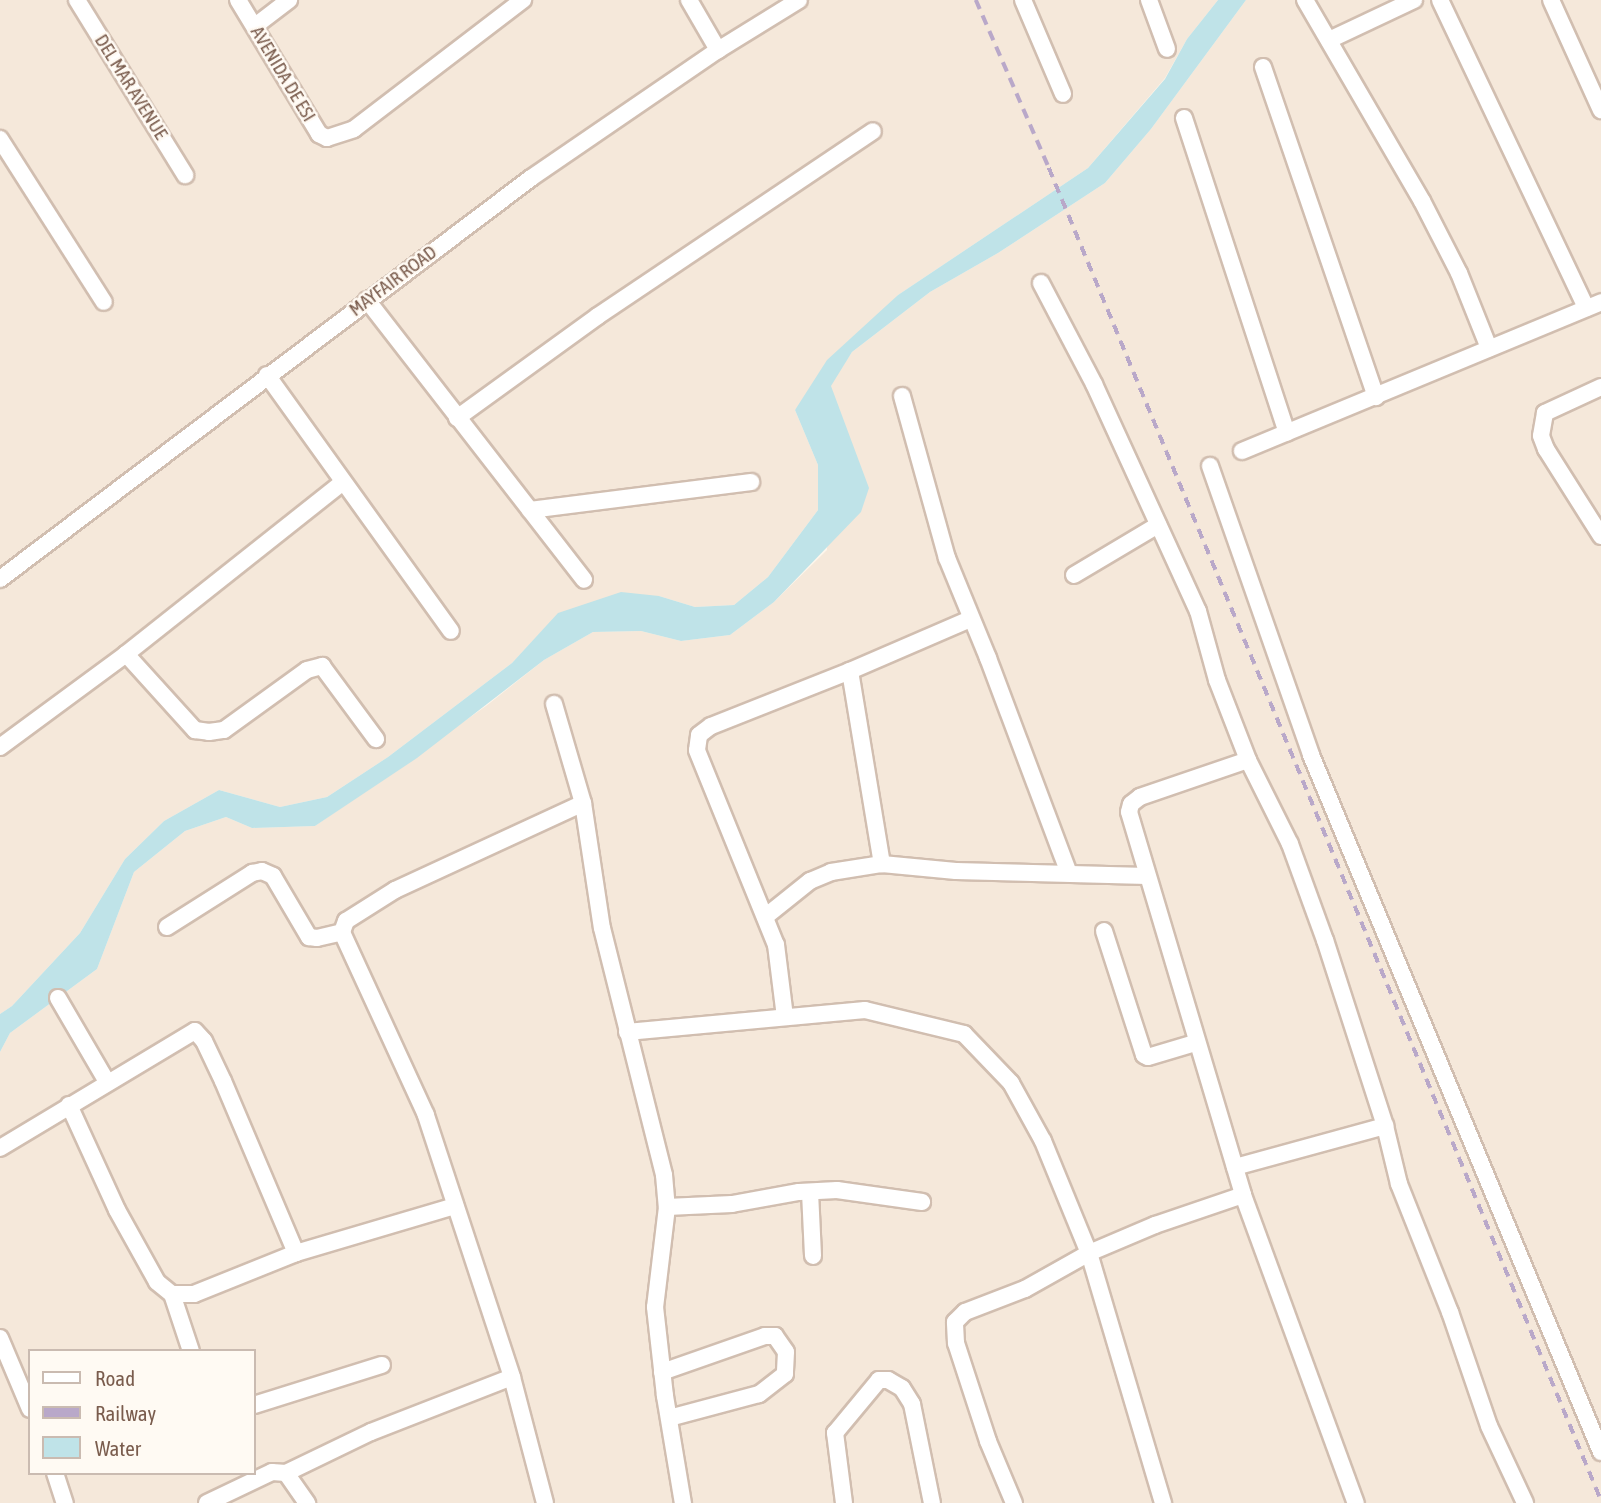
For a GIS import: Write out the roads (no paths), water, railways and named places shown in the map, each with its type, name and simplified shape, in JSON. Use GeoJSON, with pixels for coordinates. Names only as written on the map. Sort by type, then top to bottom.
{"type":"FeatureCollection","features":[{"type":"Feature","properties":{"kind":"street","name":"DEL MAR AVENUE"},"geometry":{"type":"LineString","coordinates":[[77,0],[185,175]]}},
{"type":"Feature","properties":{"kind":"street","name":"AVENIDA DE ESI"},"geometry":{"type":"LineString","coordinates":[[238,0],[319,134],[335,138],[354,129],[523,0]]}},
{"type":"Feature","properties":{"kind":"street"},"geometry":{"type":"LineString","coordinates":[[255,26],[289,0]]}},
{"type":"Feature","properties":{"kind":"street"},"geometry":{"type":"LineString","coordinates":[[689,0],[718,50]]}},
{"type":"Feature","properties":{"kind":"street","name":"MAYFAIR ROAD"},"geometry":{"type":"LineString","coordinates":[[0,579],[531,178],[718,50],[799,0]]}},
{"type":"Feature","properties":{"kind":"street"},"geometry":{"type":"LineString","coordinates":[[1023,0],[1063,94]]}},
{"type":"Feature","properties":{"kind":"street"},"geometry":{"type":"LineString","coordinates":[[1149,0],[1167,49]]}},
{"type":"Feature","properties":{"kind":"street"},"geometry":{"type":"LineString","coordinates":[[1305,0],[1422,201],[1459,273],[1489,348]]}},
{"type":"Feature","properties":{"kind":"street"},"geometry":{"type":"LineString","coordinates":[[1329,40],[1414,0]]}},
{"type":"Feature","properties":{"kind":"street"},"geometry":{"type":"LineString","coordinates":[[1242,451],[1593,305],[1440,0]]}},
{"type":"Feature","properties":{"kind":"street"},"geometry":{"type":"LineString","coordinates":[[1550,0],[1601,110]]}},
{"type":"Feature","properties":{"kind":"street"},"geometry":{"type":"LineString","coordinates":[[1263,67],[1376,397]]}},
{"type":"Feature","properties":{"kind":"street"},"geometry":{"type":"LineString","coordinates":[[1184,118],[1287,433]]}},
{"type":"Feature","properties":{"kind":"street"},"geometry":{"type":"LineString","coordinates":[[457,418],[598,316],[873,131]]}},
{"type":"Feature","properties":{"kind":"street"},"geometry":{"type":"LineString","coordinates":[[0,139],[104,302]]}},
{"type":"Feature","properties":{"kind":"street"},"geometry":{"type":"LineString","coordinates":[[1041,283],[1094,384],[1198,611],[1217,680],[1248,760],[1290,844],[1385,1126],[1399,1184],[1450,1312],[1489,1426],[1525,1503]]}},
{"type":"Feature","properties":{"kind":"street"},"geometry":{"type":"LineString","coordinates":[[367,300],[584,580]]}},
{"type":"Feature","properties":{"kind":"street"},"geometry":{"type":"LineString","coordinates":[[267,375],[342,483],[451,631]]}},
{"type":"Feature","properties":{"kind":"street"},"geometry":{"type":"LineString","coordinates":[[1601,387],[1545,413],[1541,436],[1546,449],[1601,536]]}},
{"type":"Feature","properties":{"kind":"street"},"geometry":{"type":"LineString","coordinates":[[902,396],[947,558],[988,658],[1069,873]]}},
{"type":"Feature","properties":{"kind":"street"},"geometry":{"type":"LineString","coordinates":[[1210,466],[1311,755],[1601,1452]]}},
{"type":"Feature","properties":{"kind":"street"},"geometry":{"type":"LineString","coordinates":[[530,510],[751,482]]}},
{"type":"Feature","properties":{"kind":"street"},"geometry":{"type":"LineString","coordinates":[[0,747],[126,654],[342,483]]}},
{"type":"Feature","properties":{"kind":"street"},"geometry":{"type":"LineString","coordinates":[[1074,575],[1158,525]]}},
{"type":"Feature","properties":{"kind":"street"},"geometry":{"type":"LineString","coordinates":[[785,1017],[776,945],[697,750],[699,735],[711,726],[745,711],[850,671],[970,619]]}},
{"type":"Feature","properties":{"kind":"street"},"geometry":{"type":"LineString","coordinates":[[126,654],[195,730],[209,732],[225,730],[307,670],[322,666],[376,739]]}},
{"type":"Feature","properties":{"kind":"street"},"geometry":{"type":"LineString","coordinates":[[850,671],[882,864]]}},
{"type":"Feature","properties":{"kind":"street"},"geometry":{"type":"LineString","coordinates":[[554,704],[583,803],[602,928],[664,1175],[667,1207],[655,1307],[662,1371],[683,1503]]}},
{"type":"Feature","properties":{"kind":"street"},"geometry":{"type":"LineString","coordinates":[[1248,760],[1140,797],[1131,804],[1129,812],[1195,1043],[1243,1195],[1356,1503]]}},
{"type":"Feature","properties":{"kind":"street"},"geometry":{"type":"LineString","coordinates":[[545,1503],[512,1377],[426,1115],[342,932],[346,921],[395,890],[583,803]]}},
{"type":"Feature","properties":{"kind":"street"},"geometry":{"type":"LineString","coordinates":[[765,917],[810,881],[831,872],[882,864],[956,871],[1147,876]]}},
{"type":"Feature","properties":{"kind":"street"},"geometry":{"type":"LineString","coordinates":[[167,927],[252,873],[262,871],[273,876],[310,937],[342,932]]}},
{"type":"Feature","properties":{"kind":"street"},"geometry":{"type":"LineString","coordinates":[[1104,931],[1144,1055],[1147,1057],[1195,1043]]}},
{"type":"Feature","properties":{"kind":"street"},"geometry":{"type":"LineString","coordinates":[[58,998],[107,1082]]}},
{"type":"Feature","properties":{"kind":"street"},"geometry":{"type":"LineString","coordinates":[[627,1032],[865,1010],[964,1034],[1011,1083],[1043,1141],[1088,1253],[1163,1503]]}},
{"type":"Feature","properties":{"kind":"street"},"geometry":{"type":"LineString","coordinates":[[0,1148],[195,1031],[204,1041],[223,1081],[296,1252]]}},
{"type":"Feature","properties":{"kind":"street"},"geometry":{"type":"LineString","coordinates":[[69,1105],[117,1210],[157,1282],[172,1294],[190,1349]]}},
{"type":"Feature","properties":{"kind":"street"},"geometry":{"type":"LineString","coordinates":[[1235,1167],[1385,1126]]}},
{"type":"Feature","properties":{"kind":"street"},"geometry":{"type":"LineString","coordinates":[[667,1207],[751,1202],[810,1192],[836,1191],[922,1202]]}},
{"type":"Feature","properties":{"kind":"street"},"geometry":{"type":"LineString","coordinates":[[810,1192],[813,1256]]}},
{"type":"Feature","properties":{"kind":"street"},"geometry":{"type":"LineString","coordinates":[[1014,1503],[988,1441],[956,1343],[955,1322],[965,1312],[1025,1289],[1088,1253],[1155,1225],[1243,1195]]}},
{"type":"Feature","properties":{"kind":"street"},"geometry":{"type":"LineString","coordinates":[[172,1294],[194,1294],[296,1252],[456,1206]]}},
{"type":"Feature","properties":{"kind":"street"},"geometry":{"type":"LineString","coordinates":[[181,1316],[194,1294]]}},
{"type":"Feature","properties":{"kind":"street"},"geometry":{"type":"LineString","coordinates":[[662,1371],[765,1336],[775,1336],[786,1352],[785,1374],[759,1394],[669,1418]]}},
{"type":"Feature","properties":{"kind":"street"},"geometry":{"type":"LineString","coordinates":[[0,1338],[28,1404]]}},
{"type":"Feature","properties":{"kind":"street"},"geometry":{"type":"LineString","coordinates":[[256,1404],[383,1365]]}},
{"type":"Feature","properties":{"kind":"street"},"geometry":{"type":"LineString","coordinates":[[207,1503],[272,1472],[286,1473],[371,1432],[512,1377]]}},
{"type":"Feature","properties":{"kind":"street"},"geometry":{"type":"LineString","coordinates":[[844,1503],[835,1433],[879,1380],[888,1380],[902,1388],[912,1404],[932,1503]]}},
{"type":"Feature","properties":{"kind":"street"},"geometry":{"type":"LineString","coordinates":[[286,1473],[307,1503]]}},
{"type":"Feature","properties":{"kind":"street"},"geometry":{"type":"LineString","coordinates":[[56,1475],[65,1503]]}},
{"type":"Feature","properties":{"kind":"water"},"geometry":{"type":"Polygon","coordinates":[[[1218,0],[1246,0],[1151,129],[1105,183],[998,253],[930,292],[852,352],[831,386],[869,488],[861,512],[774,602],[730,635],[681,641],[641,631],[593,632],[544,660],[417,758],[315,826],[252,828],[226,817],[185,831],[134,872],[97,969],[10,1033],[0,1052],[0,1014],[12,1006],[80,933],[125,859],[164,821],[219,790],[280,807],[327,797],[388,757],[512,663],[558,613],[621,592],[659,596],[695,607],[734,605],[768,577],[818,510],[818,465],[795,410],[827,360],[898,295],[1088,168],[1165,79],[1187,39],[1218,0]]]}},
{"type":"Feature","properties":{"kind":"railway"},"geometry":{"type":"LineString","coordinates":[[976,0],[1049,168],[1601,1500]]}}]}
